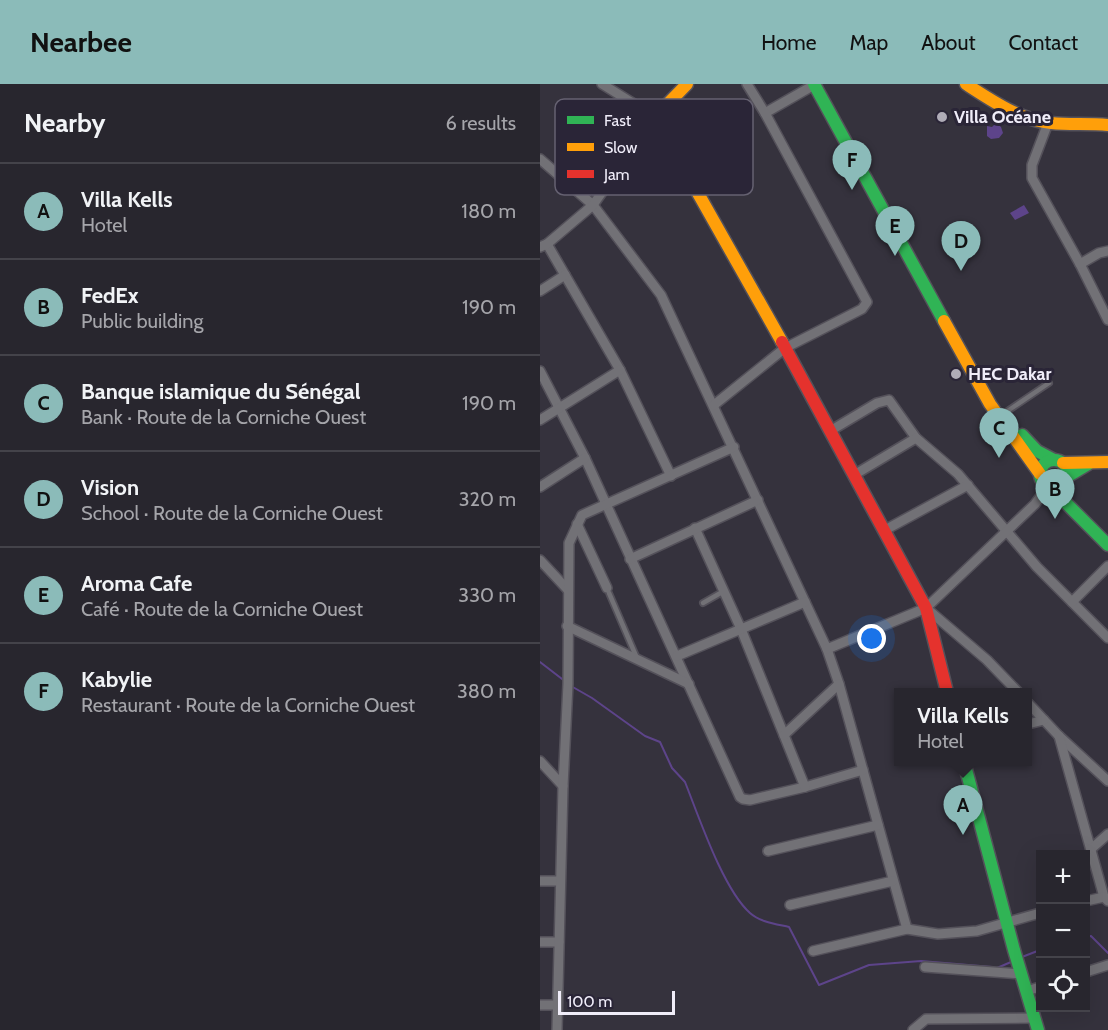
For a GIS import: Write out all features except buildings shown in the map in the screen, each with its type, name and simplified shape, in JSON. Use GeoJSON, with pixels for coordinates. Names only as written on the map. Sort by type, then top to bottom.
{"type":"FeatureCollection","features":[{"type":"Feature","properties":{"kind":"main road"},"geometry":{"type":"LineString","coordinates":[[672,99],[687,84]]}},
{"type":"Feature","properties":{"kind":"main road"},"geometry":{"type":"LineString","coordinates":[[814,84],[990,404],[1040,474],[1042,481],[1108,545]]}},
{"type":"Feature","properties":{"kind":"main road"},"geometry":{"type":"LineString","coordinates":[[826,84],[1006,412],[1028,443],[1037,451],[1059,461],[1067,469],[1067,478],[1077,501],[1108,534]]}},
{"type":"Feature","properties":{"kind":"main road"},"geometry":{"type":"LineString","coordinates":[[966,84],[1022,117],[1048,123],[1108,124]]}},
{"type":"Feature","properties":{"kind":"main road"},"geometry":{"type":"LineString","coordinates":[[699,195],[926,608],[946,688]]}},
{"type":"Feature","properties":{"kind":"main road"},"geometry":{"type":"LineString","coordinates":[[1040,474],[1041,468],[1046,463],[1108,462]]}},
{"type":"Feature","properties":{"kind":"main road"},"geometry":{"type":"LineString","coordinates":[[1049,487],[1060,486],[1067,478],[1089,463]]}},
{"type":"Feature","properties":{"kind":"main road"},"geometry":{"type":"LineString","coordinates":[[965,766],[1036,1024]]}},
{"type":"Feature","properties":{"kind":"street"},"geometry":{"type":"LineString","coordinates":[[602,84],[626,99]]}},
{"type":"Feature","properties":{"kind":"street"},"geometry":{"type":"LineString","coordinates":[[714,405],[785,348],[862,309],[867,302],[747,84]]}},
{"type":"Feature","properties":{"kind":"street"},"geometry":{"type":"LineString","coordinates":[[765,113],[814,84]]}},
{"type":"Feature","properties":{"kind":"street"},"geometry":{"type":"LineString","coordinates":[[1048,123],[1032,165],[1032,178],[1108,320]]}},
{"type":"Feature","properties":{"kind":"street"},"geometry":{"type":"LineString","coordinates":[[540,159],[555,172]]}},
{"type":"Feature","properties":{"kind":"street"},"geometry":{"type":"LineString","coordinates":[[581,195],[593,205],[661,295],[827,648],[907,929]]}},
{"type":"Feature","properties":{"kind":"street"},"geometry":{"type":"LineString","coordinates":[[600,195],[593,205],[543,246],[565,274],[620,370],[671,476]]}},
{"type":"Feature","properties":{"kind":"street"},"geometry":{"type":"LineString","coordinates":[[1080,264],[1099,253],[1108,251]]}},
{"type":"Feature","properties":{"kind":"street"},"geometry":{"type":"LineString","coordinates":[[540,291],[565,274]]}},
{"type":"Feature","properties":{"kind":"street"},"geometry":{"type":"LineString","coordinates":[[540,420],[620,370]]}},
{"type":"Feature","properties":{"kind":"street"},"geometry":{"type":"LineString","coordinates":[[540,371],[585,458],[630,560],[743,799],[750,800],[805,787],[863,770]]}},
{"type":"Feature","properties":{"kind":"street"},"geometry":{"type":"LineString","coordinates":[[830,431],[877,403],[887,400],[892,402],[916,438],[968,485],[1037,567],[1108,638]]}},
{"type":"Feature","properties":{"kind":"street"},"geometry":{"type":"LineString","coordinates":[[854,475],[916,438]]}},
{"type":"Feature","properties":{"kind":"street"},"geometry":{"type":"LineString","coordinates":[[557,1030],[568,684],[569,543],[582,515],[734,447]]}},
{"type":"Feature","properties":{"kind":"street"},"geometry":{"type":"LineString","coordinates":[[540,487],[585,458]]}},
{"type":"Feature","properties":{"kind":"street"},"geometry":{"type":"LineString","coordinates":[[885,530],[968,485]]}},
{"type":"Feature","properties":{"kind":"street"},"geometry":{"type":"LineString","coordinates":[[827,648],[926,608],[1035,504],[1049,487]]}},
{"type":"Feature","properties":{"kind":"street"},"geometry":{"type":"LineString","coordinates":[[630,560],[758,500]]}},
{"type":"Feature","properties":{"kind":"street"},"geometry":{"type":"LineString","coordinates":[[577,524],[608,591]]}},
{"type":"Feature","properties":{"kind":"street"},"geometry":{"type":"LineString","coordinates":[[695,528],[741,629],[805,787]]}},
{"type":"Feature","properties":{"kind":"street"},"geometry":{"type":"LineString","coordinates":[[540,560],[568,590]]}},
{"type":"Feature","properties":{"kind":"street"},"geometry":{"type":"LineString","coordinates":[[1072,602],[1108,566]]}},
{"type":"Feature","properties":{"kind":"street"},"geometry":{"type":"LineString","coordinates":[[676,656],[805,602]]}},
{"type":"Feature","properties":{"kind":"street"},"geometry":{"type":"LineString","coordinates":[[926,608],[987,660],[1013,688]]}},
{"type":"Feature","properties":{"kind":"street"},"geometry":{"type":"LineString","coordinates":[[567,626],[689,684]]}},
{"type":"Feature","properties":{"kind":"street"},"geometry":{"type":"LineString","coordinates":[[784,735],[839,684]]}},
{"type":"Feature","properties":{"kind":"street"},"geometry":{"type":"LineString","coordinates":[[1032,707],[1108,782]]}},
{"type":"Feature","properties":{"kind":"street"},"geometry":{"type":"LineString","coordinates":[[1032,723],[1044,720]]}},
{"type":"Feature","properties":{"kind":"street"},"geometry":{"type":"LineString","coordinates":[[1059,736],[1106,899],[1090,901]]}},
{"type":"Feature","properties":{"kind":"street"},"geometry":{"type":"LineString","coordinates":[[540,761],[563,786]]}},
{"type":"Feature","properties":{"kind":"street"},"geometry":{"type":"LineString","coordinates":[[768,851],[878,825]]}},
{"type":"Feature","properties":{"kind":"street"},"geometry":{"type":"LineString","coordinates":[[1091,849],[1108,834]]}},
{"type":"Feature","properties":{"kind":"street"},"geometry":{"type":"LineString","coordinates":[[790,905],[893,880]]}},
{"type":"Feature","properties":{"kind":"street"},"geometry":{"type":"LineString","coordinates":[[540,881],[560,881]]}},
{"type":"Feature","properties":{"kind":"street"},"geometry":{"type":"LineString","coordinates":[[813,951],[907,929],[954,934],[977,931],[1036,914]]}},
{"type":"Feature","properties":{"kind":"street"},"geometry":{"type":"LineString","coordinates":[[540,942],[559,942]]}},
{"type":"Feature","properties":{"kind":"street"},"geometry":{"type":"LineString","coordinates":[[1090,971],[1108,965]]}},
{"type":"Feature","properties":{"kind":"street"},"geometry":{"type":"LineString","coordinates":[[925,967],[1020,972]]}},
{"type":"Feature","properties":{"kind":"street"},"geometry":{"type":"LineString","coordinates":[[1026,991],[1036,988]]}},
{"type":"Feature","properties":{"kind":"street"},"geometry":{"type":"LineString","coordinates":[[540,1005],[557,1005]]}},
{"type":"Feature","properties":{"kind":"street"},"geometry":{"type":"LineString","coordinates":[[913,1030],[926,1019],[937,1018],[1036,1024]]}},
{"type":"Feature","properties":{"kind":"lane"},"geometry":{"type":"LineString","coordinates":[[1006,412],[1049,383]]}},
{"type":"Feature","properties":{"kind":"lane"},"geometry":{"type":"LineString","coordinates":[[608,591],[637,659]]}},
{"type":"Feature","properties":{"kind":"lane"},"geometry":{"type":"LineString","coordinates":[[703,603],[724,591]]}},
{"type":"Feature","properties":{"kind":"shaded area"},"geometry":{"type":"Polygon","coordinates":[[[996,123],[1001,127],[1003,133],[999,138],[991,139],[987,136],[987,126],[992,127],[996,123]]]}},
{"type":"Feature","properties":{"kind":"shaded area"},"geometry":{"type":"Polygon","coordinates":[[[1024,205],[1029,213],[1015,220],[1010,213],[1024,205]]]}},
{"type":"Feature","properties":{"kind":"waterway"},"geometry":{"type":"LineString","coordinates":[[540,662],[566,682]]}},
{"type":"Feature","properties":{"kind":"waterway"},"geometry":{"type":"LineString","coordinates":[[571,686],[592,698],[645,736],[660,742],[672,768],[685,782],[713,852],[730,887],[740,902],[758,919],[789,927],[819,985],[869,965],[921,961],[992,967]]}},
{"type":"Feature","properties":{"kind":"waterway"},"geometry":{"type":"LineString","coordinates":[[1090,936],[1108,953]]}},
{"type":"Feature","properties":{"kind":"waterway"},"geometry":{"type":"LineString","coordinates":[[1022,957],[1036,952]]}},
{"type":"Feature","properties":{"kind":"waterway"},"geometry":{"type":"LineString","coordinates":[[997,968],[1011,962]]}},
{"type":"Feature","properties":{"kind":"traffic: fast"},"geometry":{"type":"LineString","coordinates":[[814,84],[944,321]]}},
{"type":"Feature","properties":{"kind":"traffic: fast"},"geometry":{"type":"LineString","coordinates":[[1022,435],[1037,451],[1054,460]]}},
{"type":"Feature","properties":{"kind":"traffic: fast"},"geometry":{"type":"LineString","coordinates":[[1054,460],[1064,464],[1068,474],[1064,484],[1054,488],[1044,484],[1040,474],[1044,464],[1054,460]]}},
{"type":"Feature","properties":{"kind":"traffic: fast"},"geometry":{"type":"LineString","coordinates":[[1068,476],[1088,464]]}},
{"type":"Feature","properties":{"kind":"traffic: fast"},"geometry":{"type":"LineString","coordinates":[[1051,488],[1108,545]]}},
{"type":"Feature","properties":{"kind":"traffic: fast"},"geometry":{"type":"LineString","coordinates":[[965,766],[1014,950],[1038,1030]]}},
{"type":"Feature","properties":{"kind":"traffic: slow"},"geometry":{"type":"LineString","coordinates":[[672,99],[687,84]]}},
{"type":"Feature","properties":{"kind":"traffic: slow"},"geometry":{"type":"LineString","coordinates":[[966,84],[1007,109],[1028,118],[1051,123],[1108,125]]}},
{"type":"Feature","properties":{"kind":"traffic: slow"},"geometry":{"type":"LineString","coordinates":[[699,195],[782,342]]}},
{"type":"Feature","properties":{"kind":"traffic: slow"},"geometry":{"type":"LineString","coordinates":[[944,321],[990,404],[1040,474]]}},
{"type":"Feature","properties":{"kind":"traffic: slow"},"geometry":{"type":"LineString","coordinates":[[1063,463],[1108,462]]}},
{"type":"Feature","properties":{"kind":"traffic: jam"},"geometry":{"type":"LineString","coordinates":[[782,342],[926,608],[946,688]]}},
{"type":"Feature","properties":{"kind":"place","name":"Villa Océane"},"geometry":{"type":"Point","coordinates":[942,117]}},
{"type":"Feature","properties":{"kind":"place","name":"Kabylie"},"geometry":{"type":"Point","coordinates":[852,190]}},
{"type":"Feature","properties":{"kind":"place","name":"Aroma Cafe"},"geometry":{"type":"Point","coordinates":[895,256]}},
{"type":"Feature","properties":{"kind":"place","name":"Vision"},"geometry":{"type":"Point","coordinates":[961,271]}},
{"type":"Feature","properties":{"kind":"place","name":"HEC Dakar"},"geometry":{"type":"Point","coordinates":[956,374]}},
{"type":"Feature","properties":{"kind":"place","name":"Banque islamique du Sénégal"},"geometry":{"type":"Point","coordinates":[999,458]}},
{"type":"Feature","properties":{"kind":"place","name":"FedEx"},"geometry":{"type":"Point","coordinates":[1055,519]}},
{"type":"Feature","properties":{"kind":"place","name":"Villa Kells"},"geometry":{"type":"Point","coordinates":[963,835]}}]}
